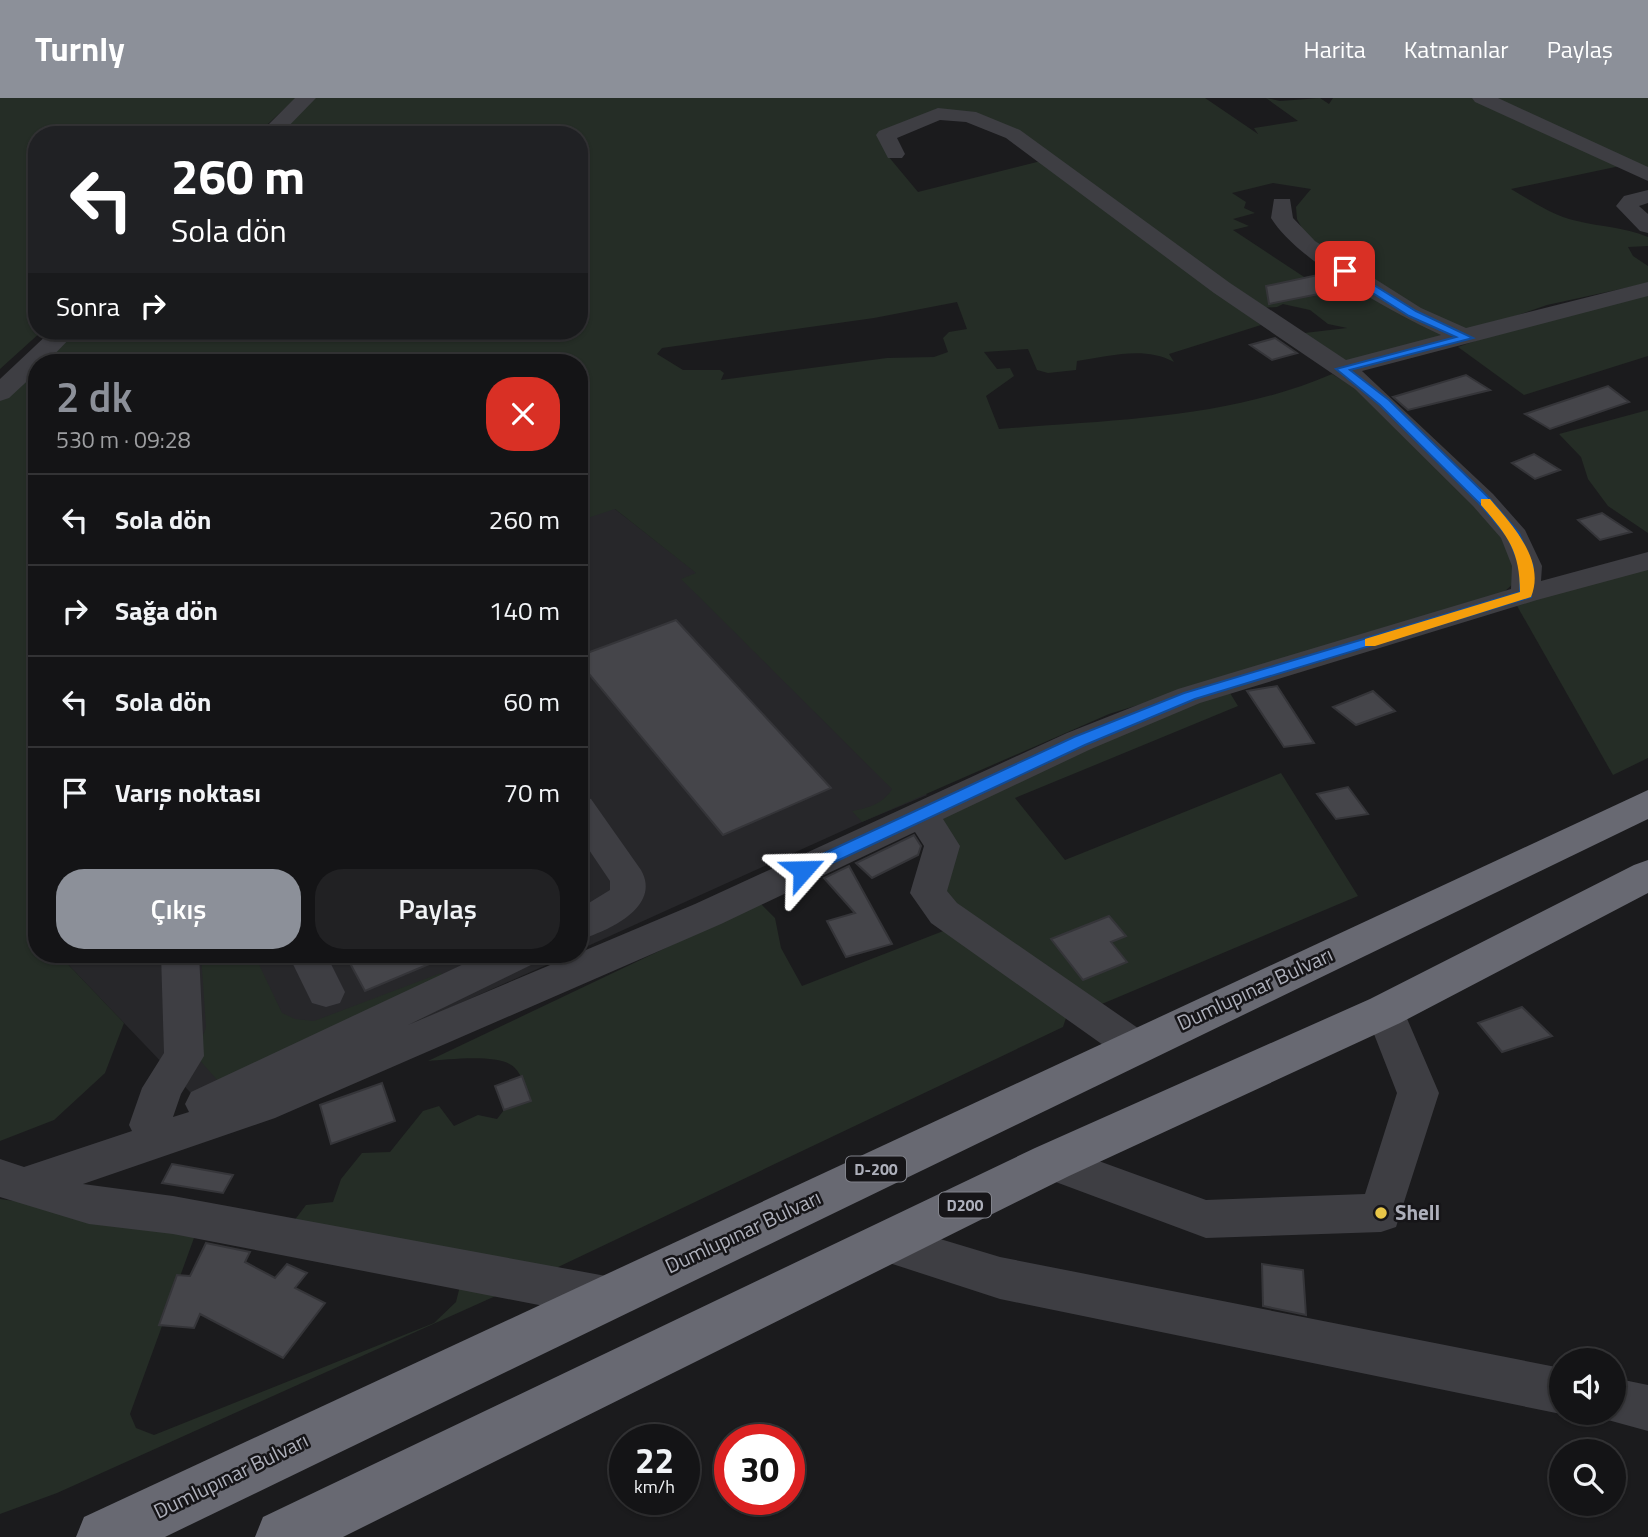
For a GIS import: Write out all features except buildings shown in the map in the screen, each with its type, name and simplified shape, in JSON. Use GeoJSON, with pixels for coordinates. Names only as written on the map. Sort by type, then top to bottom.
{"type":"FeatureCollection","features":[{"type":"Feature","properties":{"kind":"highway","name":"Dumlupınar Bulvarı"},"geometry":{"type":"LineString","coordinates":[[104,1537],[1648,803]]}},
{"type":"Feature","properties":{"kind":"highway","name":"D200"},"geometry":{"type":"LineString","coordinates":[[283,1537],[1052,1162],[1385,1011],[1648,875]]}},
{"type":"Feature","properties":{"kind":"street"},"geometry":{"type":"LineString","coordinates":[[277,126],[306,98]]}},
{"type":"Feature","properties":{"kind":"street"},"geometry":{"type":"LineString","coordinates":[[1482,98],[1648,175]]}},
{"type":"Feature","properties":{"kind":"street"},"geometry":{"type":"LineString","coordinates":[[895,154],[886,135],[938,114],[984,120],[1034,149],[1222,289],[1341,369],[1384,402],[1483,500],[1514,536],[1527,566],[1526,594]]}},
{"type":"Feature","properties":{"kind":"street"},"geometry":{"type":"LineString","coordinates":[[1648,196],[1632,201],[1628,206],[1648,226]]}},
{"type":"Feature","properties":{"kind":"street"},"geometry":{"type":"LineString","coordinates":[[1282,204],[1282,218],[1290,231],[1307,246],[1413,313],[1467,338]]}},
{"type":"Feature","properties":{"kind":"street"},"geometry":{"type":"LineString","coordinates":[[1341,369],[1467,338],[1564,307],[1648,289]]}},
{"type":"Feature","properties":{"kind":"street"},"geometry":{"type":"LineString","coordinates":[[41,354],[56,340]]}},
{"type":"Feature","properties":{"kind":"street"},"geometry":{"type":"LineString","coordinates":[[0,393],[28,366]]}},
{"type":"Feature","properties":{"kind":"street"},"geometry":{"type":"LineString","coordinates":[[13,1182],[109,1157],[260,1106],[708,914],[1079,741],[1189,696],[1526,594],[1648,561]]}},
{"type":"Feature","properties":{"kind":"street"},"geometry":{"type":"LineString","coordinates":[[922,814],[942,846],[937,871],[928,892],[944,913],[1134,1046]]}},
{"type":"Feature","properties":{"kind":"street"},"geometry":{"type":"LineString","coordinates":[[588,821],[628,880],[628,894],[617,905],[588,921]]}},
{"type":"Feature","properties":{"kind":"street"},"geometry":{"type":"LineString","coordinates":[[150,1125],[162,1088],[184,1056],[180,963]]}},
{"type":"Feature","properties":{"kind":"street"},"geometry":{"type":"LineString","coordinates":[[312,963],[326,992]]}},
{"type":"Feature","properties":{"kind":"street"},"geometry":{"type":"LineString","coordinates":[[109,1157],[150,1125],[216,1100],[501,963]]}},
{"type":"Feature","properties":{"kind":"street"},"geometry":{"type":"LineString","coordinates":[[1052,1162],[1206,1219],[1381,1213],[1418,1093],[1385,1011]]}},
{"type":"Feature","properties":{"kind":"street"},"geometry":{"type":"LineString","coordinates":[[179,1064],[216,1100]]}},
{"type":"Feature","properties":{"kind":"street"},"geometry":{"type":"LineString","coordinates":[[13,1182],[89,1205],[173,1215],[606,1297]]}},
{"type":"Feature","properties":{"kind":"street"},"geometry":{"type":"LineString","coordinates":[[887,1244],[1000,1278],[1549,1389]]}},
{"type":"Feature","properties":{"kind":"street"},"geometry":{"type":"LineString","coordinates":[[1626,1403],[1648,1408]]}},
{"type":"Feature","properties":{"kind":"shaded area"},"geometry":{"type":"Polygon","coordinates":[[[0,98],[296,98],[266,126],[28,126],[28,340],[32,340],[0,369],[0,98]]]}},
{"type":"Feature","properties":{"kind":"shaded area"},"geometry":{"type":"Polygon","coordinates":[[[309,98],[1205,98],[1258,134],[1254,128],[1298,121],[1266,98],[1280,101],[1320,98],[1329,104],[1333,98],[1473,98],[1620,166],[1511,189],[1568,219],[1631,231],[1648,237],[1648,246],[1628,247],[1633,256],[1648,266],[1648,283],[1547,305],[1478,329],[1460,329],[1413,312],[1305,234],[1297,219],[1296,207],[1311,189],[1273,183],[1232,193],[1246,202],[1244,208],[1255,213],[1233,219],[1249,226],[1233,230],[1330,294],[1356,288],[1446,336],[1345,362],[1296,334],[1347,328],[1328,324],[1310,310],[1283,304],[1260,308],[1017,133],[949,111],[887,131],[888,156],[918,192],[1041,161],[1261,325],[1169,354],[1174,362],[1151,354],[1115,355],[1077,361],[1076,370],[1048,373],[1037,370],[1028,349],[984,352],[997,369],[1010,368],[1014,376],[986,396],[999,429],[1126,420],[1210,409],[1292,389],[1332,374],[1366,394],[1509,540],[1515,582],[1504,592],[1109,714],[862,822],[852,811],[880,802],[892,789],[681,579],[696,573],[615,509],[588,518],[588,354],[47,354],[62,340],[588,340],[588,126],[282,126],[309,98]],[[957,302],[874,318],[662,348],[657,354],[683,370],[720,370],[724,373],[721,380],[887,358],[934,357],[948,352],[943,338],[949,332],[967,329],[957,302]]]}},
{"type":"Feature","properties":{"kind":"shaded area"},"geometry":{"type":"Polygon","coordinates":[[[1488,98],[1648,98],[1648,171],[1488,98]]]}},
{"type":"Feature","properties":{"kind":"shaded area"},"geometry":{"type":"Polygon","coordinates":[[[1648,293],[1648,356],[1524,395],[1458,347],[1549,315],[1648,293]]]}},
{"type":"Feature","properties":{"kind":"shaded area"},"geometry":{"type":"Polygon","coordinates":[[[28,373],[28,963],[67,963],[124,1023],[105,1073],[54,1120],[0,1141],[0,400],[28,373]]]}},
{"type":"Feature","properties":{"kind":"shaded area"},"geometry":{"type":"Polygon","coordinates":[[[1648,410],[1648,533],[1608,506],[1588,479],[1581,457],[1559,434],[1648,410]]]}},
{"type":"Feature","properties":{"kind":"shaded area"},"geometry":{"type":"Polygon","coordinates":[[[588,507],[615,509],[697,573],[927,795],[588,946],[588,507]]]}},
{"type":"Feature","properties":{"kind":"shaded area"},"geometry":{"type":"Polygon","coordinates":[[[1648,567],[1648,758],[1613,775],[1516,604],[1648,567]]]}},
{"type":"Feature","properties":{"kind":"shaded area"},"geometry":{"type":"Polygon","coordinates":[[[1230,693],[1238,706],[1015,798],[1065,860],[1281,773],[1358,896],[1090,1009],[938,895],[943,810],[1181,707],[1230,693]]]}},
{"type":"Feature","properties":{"kind":"shaded area"},"geometry":{"type":"Polygon","coordinates":[[[760,903],[775,918],[781,948],[802,986],[951,928],[1067,1015],[1063,1027],[556,1268],[294,1221],[306,1205],[333,1202],[341,1179],[362,1153],[390,1152],[423,1111],[439,1106],[454,1126],[478,1115],[497,1119],[504,1110],[531,1101],[520,1074],[507,1063],[473,1058],[428,1061],[760,903]]]}},
{"type":"Feature","properties":{"kind":"shaded area"},"geometry":{"type":"Polygon","coordinates":[[[67,963],[551,963],[211,1114],[67,963]]]}},
{"type":"Feature","properties":{"kind":"shaded area"},"geometry":{"type":"Polygon","coordinates":[[[202,963],[258,963],[282,1013],[295,1019],[314,1021],[441,973],[446,981],[218,1081],[196,1056],[206,1027],[202,963]]]}},
{"type":"Feature","properties":{"kind":"shaded area"},"geometry":{"type":"Polygon","coordinates":[[[0,1199],[198,1227],[130,1414],[136,1428],[154,1435],[434,1323],[456,1302],[463,1274],[500,1294],[57,1493],[0,1514],[0,1199]]]}},
{"type":"Feature","properties":{"kind":"slow traffic"},"geometry":{"type":"LineString","coordinates":[[1370,643],[1526,594],[1527,566],[1514,536],[1485,502]]}},
{"type":"Feature","properties":{"kind":"place","name":"Shell"},"geometry":{"type":"Point","coordinates":[1381,1213]}},
{"type":"Feature","properties":{"kind":"route"},"geometry":{"type":"LineString","coordinates":[[803,870],[1079,741],[1189,696],[1526,594],[1527,566],[1514,536],[1483,500],[1384,402],[1364,384],[1341,369],[1467,338],[1413,313],[1345,271]]}}]}
